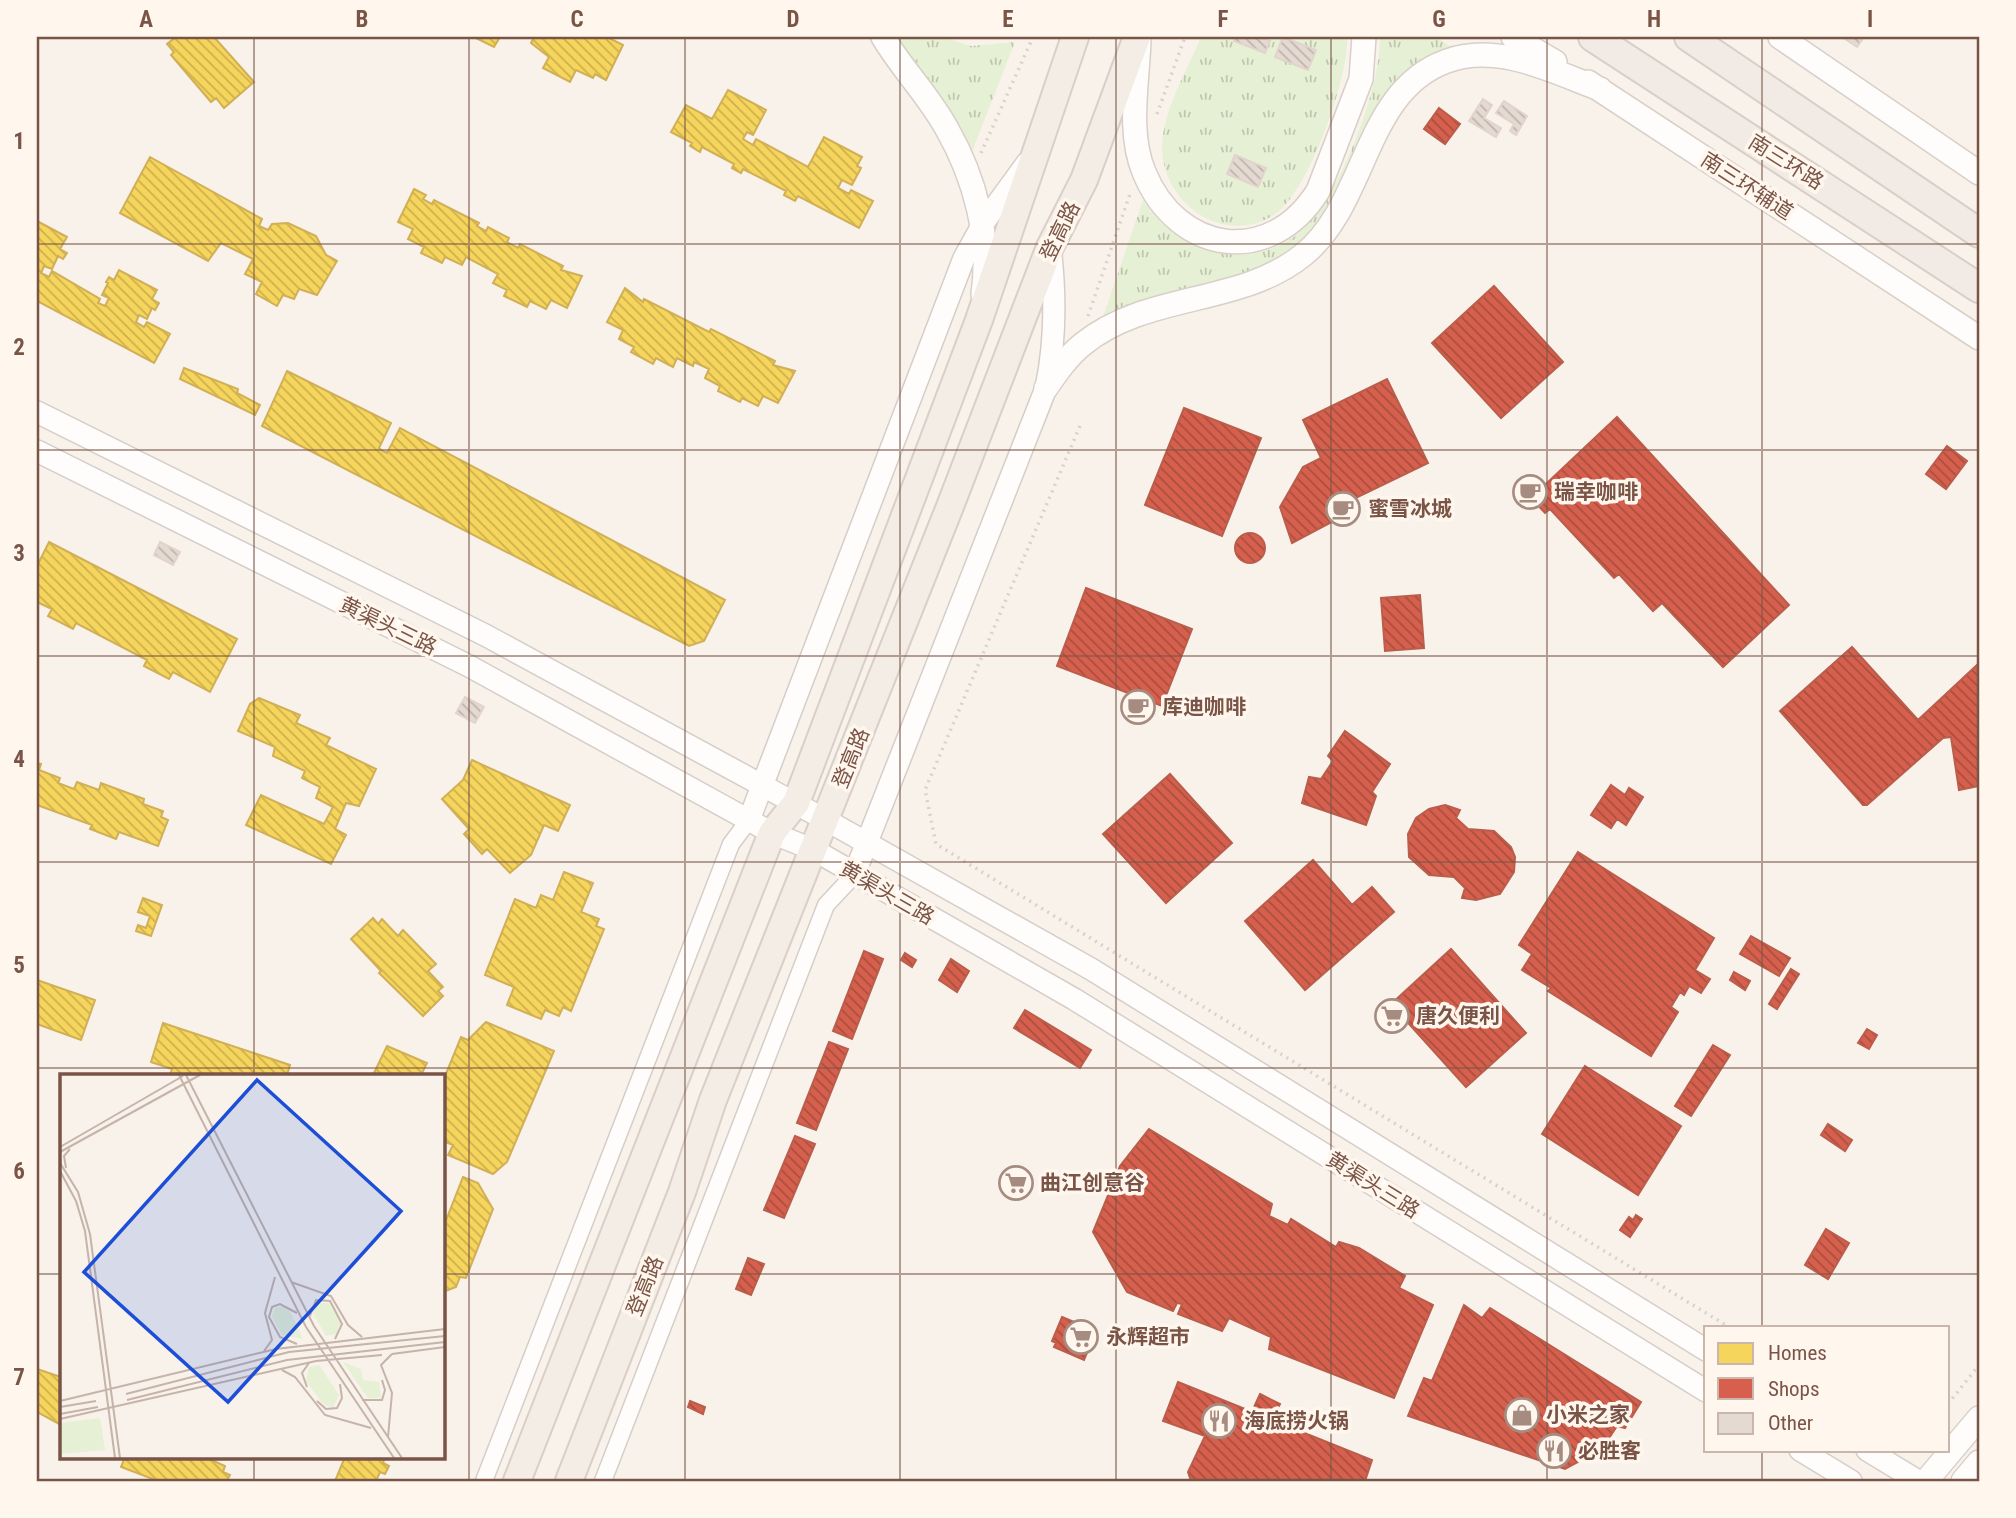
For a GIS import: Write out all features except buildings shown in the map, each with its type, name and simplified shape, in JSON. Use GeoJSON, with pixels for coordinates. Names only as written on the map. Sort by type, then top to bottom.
{"type":"FeatureCollection","features":[{"type":"Feature","properties":{"kind":"highway","name":"南三环路"},"geometry":{"type":"LineString","coordinates":[[1593,37],[1979,288]]}},
{"type":"Feature","properties":{"kind":"highway"},"geometry":{"type":"LineString","coordinates":[[1689,37],[1979,233]]}},
{"type":"Feature","properties":{"kind":"main road"},"geometry":{"type":"LineString","coordinates":[[883,37],[947,128],[970,180],[981,227],[985,276],[979,320]]}},
{"type":"Feature","properties":{"kind":"main road","name":"登高路"},"geometry":{"type":"LineString","coordinates":[[517,1481],[772,833],[796,803],[979,320],[1075,37]]}},
{"type":"Feature","properties":{"kind":"main road"},"geometry":{"type":"LineString","coordinates":[[1138,37],[1135,125],[1144,173],[1172,217],[1191,231],[1213,241],[1235,243],[1258,240],[1276,232],[1308,207],[1318,191],[1361,79],[1364,37]]}},
{"type":"Feature","properties":{"kind":"main road","name":"登高路"},"geometry":{"type":"LineString","coordinates":[[569,1481],[682,1192],[713,1100],[826,820],[1050,247],[1084,180],[1138,37]]}},
{"type":"Feature","properties":{"kind":"main road","name":"南三环辅道"},"geometry":{"type":"LineString","coordinates":[[1513,37],[1601,89],[1979,338]]}},
{"type":"Feature","properties":{"kind":"main road"},"geometry":{"type":"LineString","coordinates":[[1780,37],[1979,173]]}},
{"type":"Feature","properties":{"kind":"main road"},"geometry":{"type":"LineString","coordinates":[[1046,388],[1066,360],[1085,342],[1128,319],[1154,308],[1263,280],[1304,255],[1340,212],[1391,104],[1405,87],[1426,70],[1450,60],[1505,56],[1601,89]]}},
{"type":"Feature","properties":{"kind":"main road"},"geometry":{"type":"LineString","coordinates":[[1926,1481],[1979,1418]]}},
{"type":"Feature","properties":{"kind":"main road"},"geometry":{"type":"LineString","coordinates":[[1963,1481],[1979,1462]]}},
{"type":"Feature","properties":{"kind":"street"},"geometry":{"type":"LineString","coordinates":[[484,1481],[731,844],[749,820],[949,296],[981,227],[1037,146]]}},
{"type":"Feature","properties":{"kind":"street"},"geometry":{"type":"LineString","coordinates":[[603,1481],[826,905],[854,875],[1046,388],[1056,317],[1050,247]]}},
{"type":"Feature","properties":{"kind":"street","name":"黄渠头三路"},"geometry":{"type":"LineString","coordinates":[[37,412],[485,635],[796,803],[1091,969],[1704,1349]]}},
{"type":"Feature","properties":{"kind":"street","name":"黄渠头三路"},"geometry":{"type":"LineString","coordinates":[[37,451],[469,666],[772,833],[814,850],[1074,999],[1704,1390]]}},
{"type":"Feature","properties":{"kind":"street"},"geometry":{"type":"LineString","coordinates":[[1803,1452],[1851,1481]]}},
{"type":"Feature","properties":{"kind":"street"},"geometry":{"type":"LineString","coordinates":[[1870,1452],[1918,1481]]}},
{"type":"Feature","properties":{"kind":"path"},"geometry":{"type":"LineString","coordinates":[[970,180],[1033,37]]}},
{"type":"Feature","properties":{"kind":"path"},"geometry":{"type":"LineString","coordinates":[[1080,426],[925,790],[936,844],[1727,1326]]}},
{"type":"Feature","properties":{"kind":"path"},"geometry":{"type":"LineString","coordinates":[[1950,1401],[1979,1365]]}},
{"type":"Feature","properties":{"kind":"green space"},"geometry":{"type":"Polygon","coordinates":[[[894,37],[943,37],[971,46],[1015,42],[969,159],[894,37]]]}},
{"type":"Feature","properties":{"kind":"green space"},"geometry":{"type":"Polygon","coordinates":[[[1201,37],[1347,37],[1342,78],[1325,130],[1303,180],[1278,212],[1258,222],[1238,226],[1219,223],[1201,215],[1185,203],[1173,187],[1165,168],[1163,133],[1177,91],[1201,37]]]}},
{"type":"Feature","properties":{"kind":"green space"},"geometry":{"type":"Polygon","coordinates":[[[1380,37],[1436,37],[1451,47],[1416,65],[1391,89],[1372,117],[1329,208],[1308,236],[1280,260],[1252,274],[1158,296],[1103,317],[1143,200],[1157,219],[1174,234],[1193,245],[1215,252],[1237,255],[1260,252],[1281,245],[1300,232],[1329,195],[1355,141],[1373,84],[1380,37]]]}},
{"type":"Feature","properties":{"kind":"place","name":"瑞幸咖啡"},"geometry":{"type":"Point","coordinates":[1530,492]}},
{"type":"Feature","properties":{"kind":"place","name":"蜜雪冰城"},"geometry":{"type":"Point","coordinates":[1343,509]}},
{"type":"Feature","properties":{"kind":"place","name":"库迪咖啡"},"geometry":{"type":"Point","coordinates":[1138,707]}},
{"type":"Feature","properties":{"kind":"place","name":"唐久便利"},"geometry":{"type":"Point","coordinates":[1392,1016]}},
{"type":"Feature","properties":{"kind":"place","name":"曲江创意谷"},"geometry":{"type":"Point","coordinates":[1016,1183]}},
{"type":"Feature","properties":{"kind":"place","name":"永辉超市"},"geometry":{"type":"Point","coordinates":[1081,1337]}},
{"type":"Feature","properties":{"kind":"place","name":"小米之家"},"geometry":{"type":"Point","coordinates":[1522,1415]}},
{"type":"Feature","properties":{"kind":"place","name":"海底捞火锅"},"geometry":{"type":"Point","coordinates":[1219,1421]}},
{"type":"Feature","properties":{"kind":"place","name":"必胜客"},"geometry":{"type":"Point","coordinates":[1554,1451]}}]}
